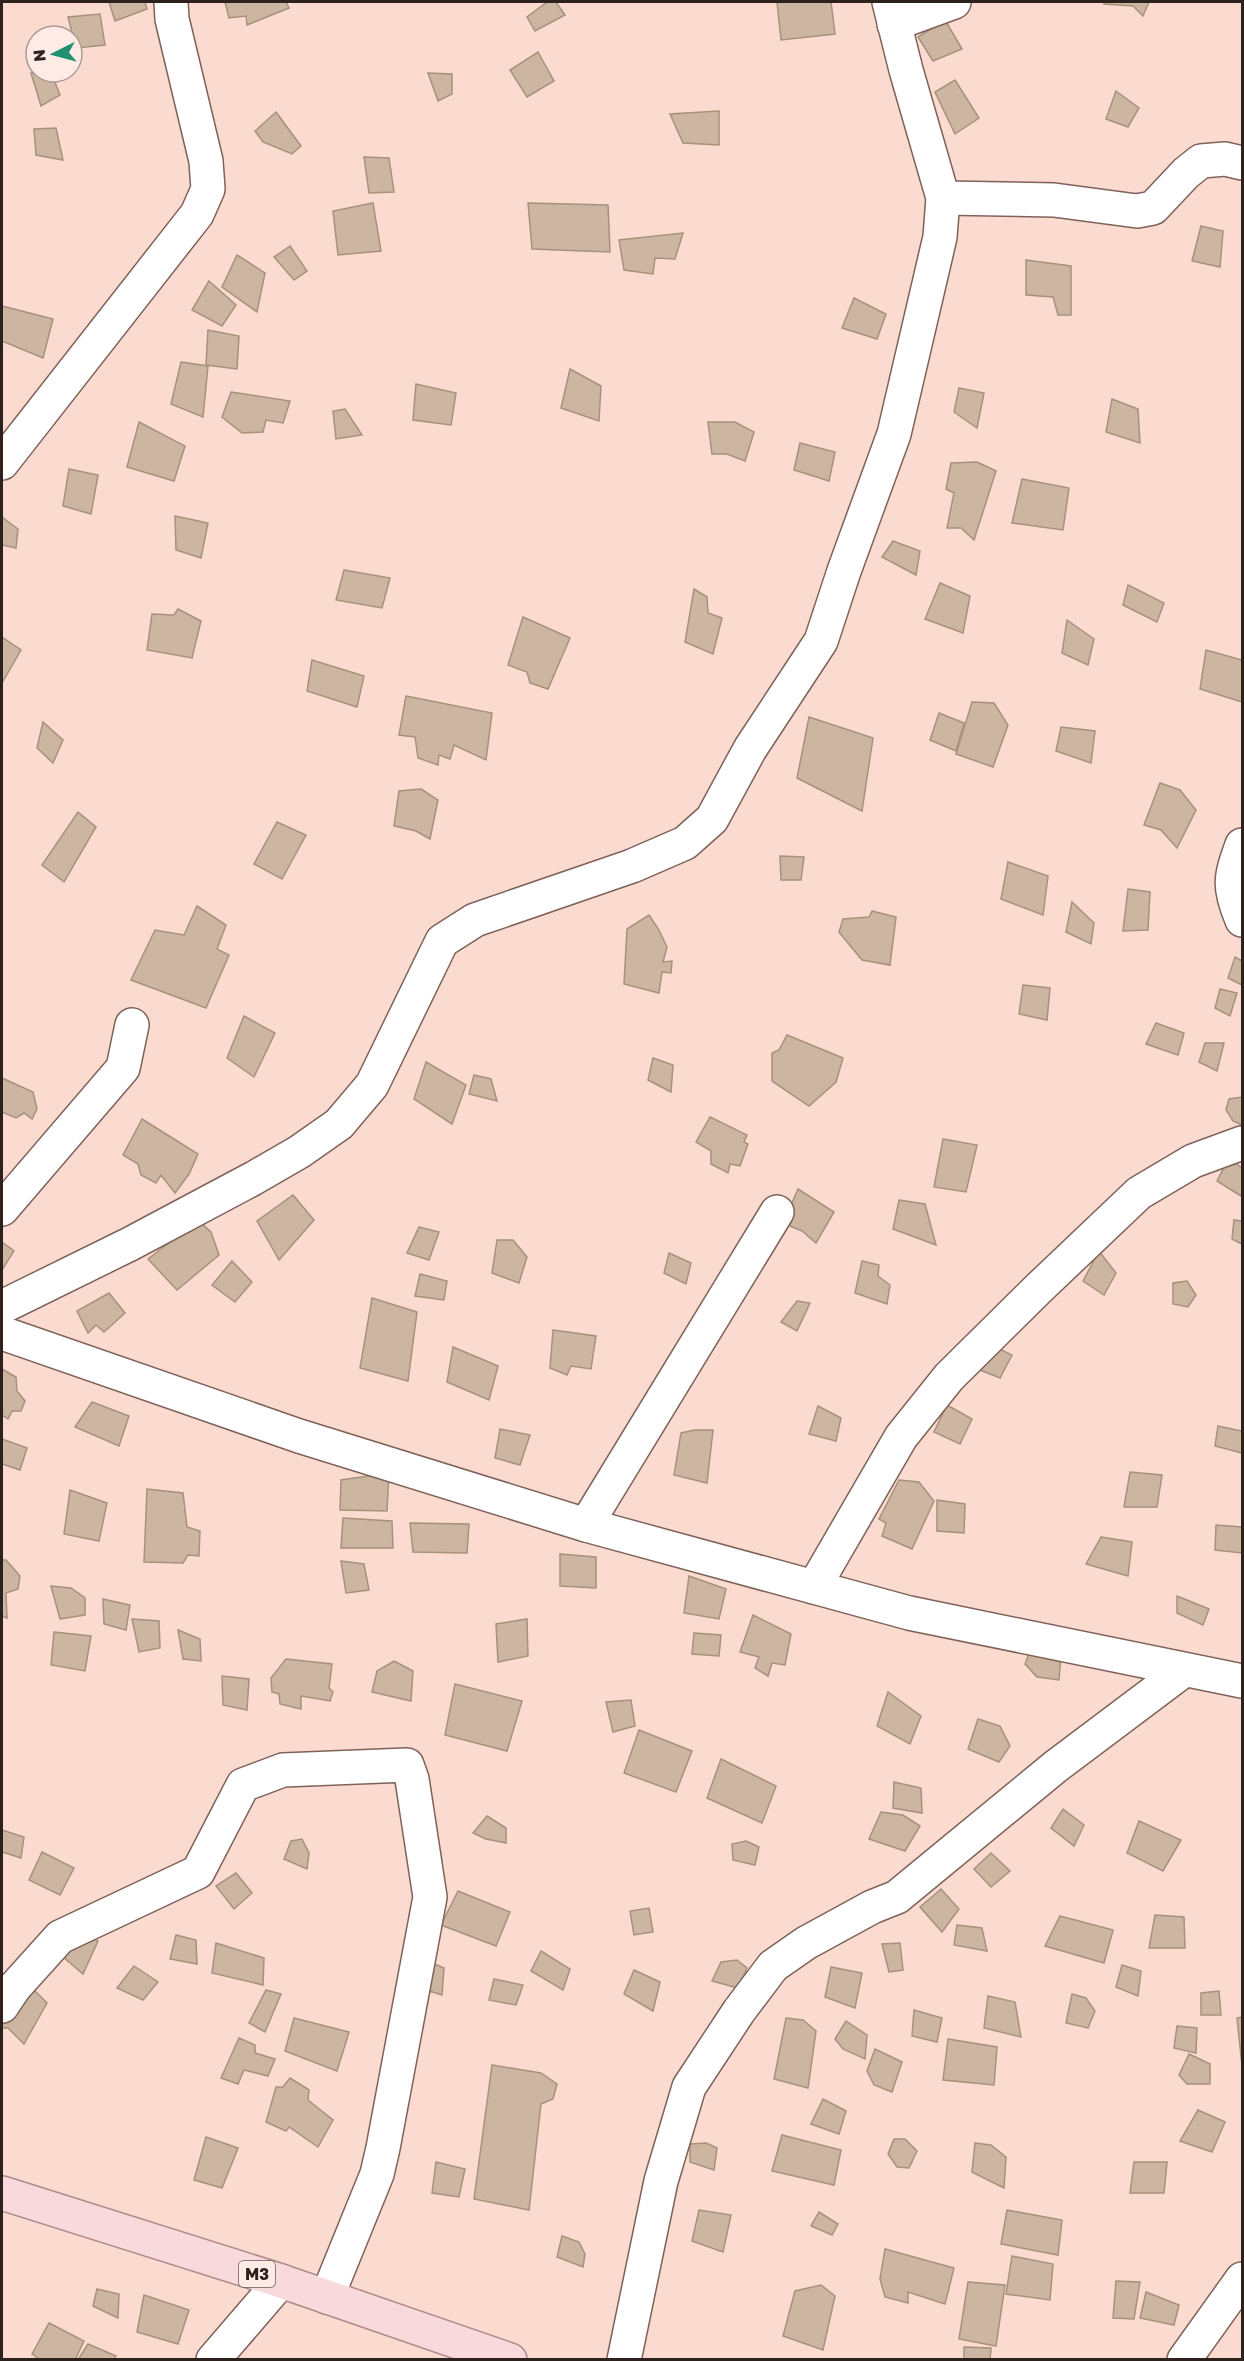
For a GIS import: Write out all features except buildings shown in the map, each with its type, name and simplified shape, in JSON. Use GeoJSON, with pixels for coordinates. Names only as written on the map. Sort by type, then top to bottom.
{"type":"FeatureCollection","features":[{"type":"Feature","properties":{"kind":"main road","name":"M3"},"geometry":{"type":"LineString","coordinates":[[2,2193],[281,2281],[510,2360]]}},
{"type":"Feature","properties":{"kind":"street"},"geometry":{"type":"LineString","coordinates":[[2,463],[196,214],[208,189],[206,161],[172,19],[171,2]]}},
{"type":"Feature","properties":{"kind":"street"},"geometry":{"type":"LineString","coordinates":[[2,1307],[130,1244],[254,1178],[299,1152],[339,1124],[372,1085],[442,941],[475,920],[632,866],[685,843],[712,819],[750,749],[821,641],[894,434],[940,237],[943,198],[891,13],[954,2]]}},
{"type":"Feature","properties":{"kind":"street"},"geometry":{"type":"LineString","coordinates":[[943,198],[1054,200],[1137,211],[1153,208],[1186,173],[1201,161],[1225,159],[1242,163]]}},
{"type":"Feature","properties":{"kind":"street"},"geometry":{"type":"LineString","coordinates":[[1242,845],[1232,874],[1233,899],[1242,920]]}},
{"type":"Feature","properties":{"kind":"street"},"geometry":{"type":"LineString","coordinates":[[2,1209],[123,1068],[132,1025]]}},
{"type":"Feature","properties":{"kind":"street"},"geometry":{"type":"LineString","coordinates":[[814,1587],[901,1437],[949,1377],[1038,1288],[1139,1193],[1193,1161],[1242,1143]]}},
{"type":"Feature","properties":{"kind":"street"},"geometry":{"type":"LineString","coordinates":[[586,1525],[777,1212]]}},
{"type":"Feature","properties":{"kind":"street"},"geometry":{"type":"LineString","coordinates":[[2,1333],[299,1436],[586,1525],[909,1613],[1242,1681]]}},
{"type":"Feature","properties":{"kind":"street"},"geometry":{"type":"LineString","coordinates":[[624,2360],[661,2181],[689,2087],[739,2011],[773,1966],[806,1942],[872,1907],[897,1897],[1055,1767],[1184,1670]]}},
{"type":"Feature","properties":{"kind":"street"},"geometry":{"type":"LineString","coordinates":[[2,2006],[14,1988],[60,1937],[198,1872],[243,1785],[283,1770],[407,1765],[412,1779],[430,1897],[377,2174],[327,2297]]}},
{"type":"Feature","properties":{"kind":"street"},"geometry":{"type":"LineString","coordinates":[[1184,2360],[1242,2279]]}},
{"type":"Feature","properties":{"kind":"street"},"geometry":{"type":"LineString","coordinates":[[213,2360],[281,2281]]}}]}
